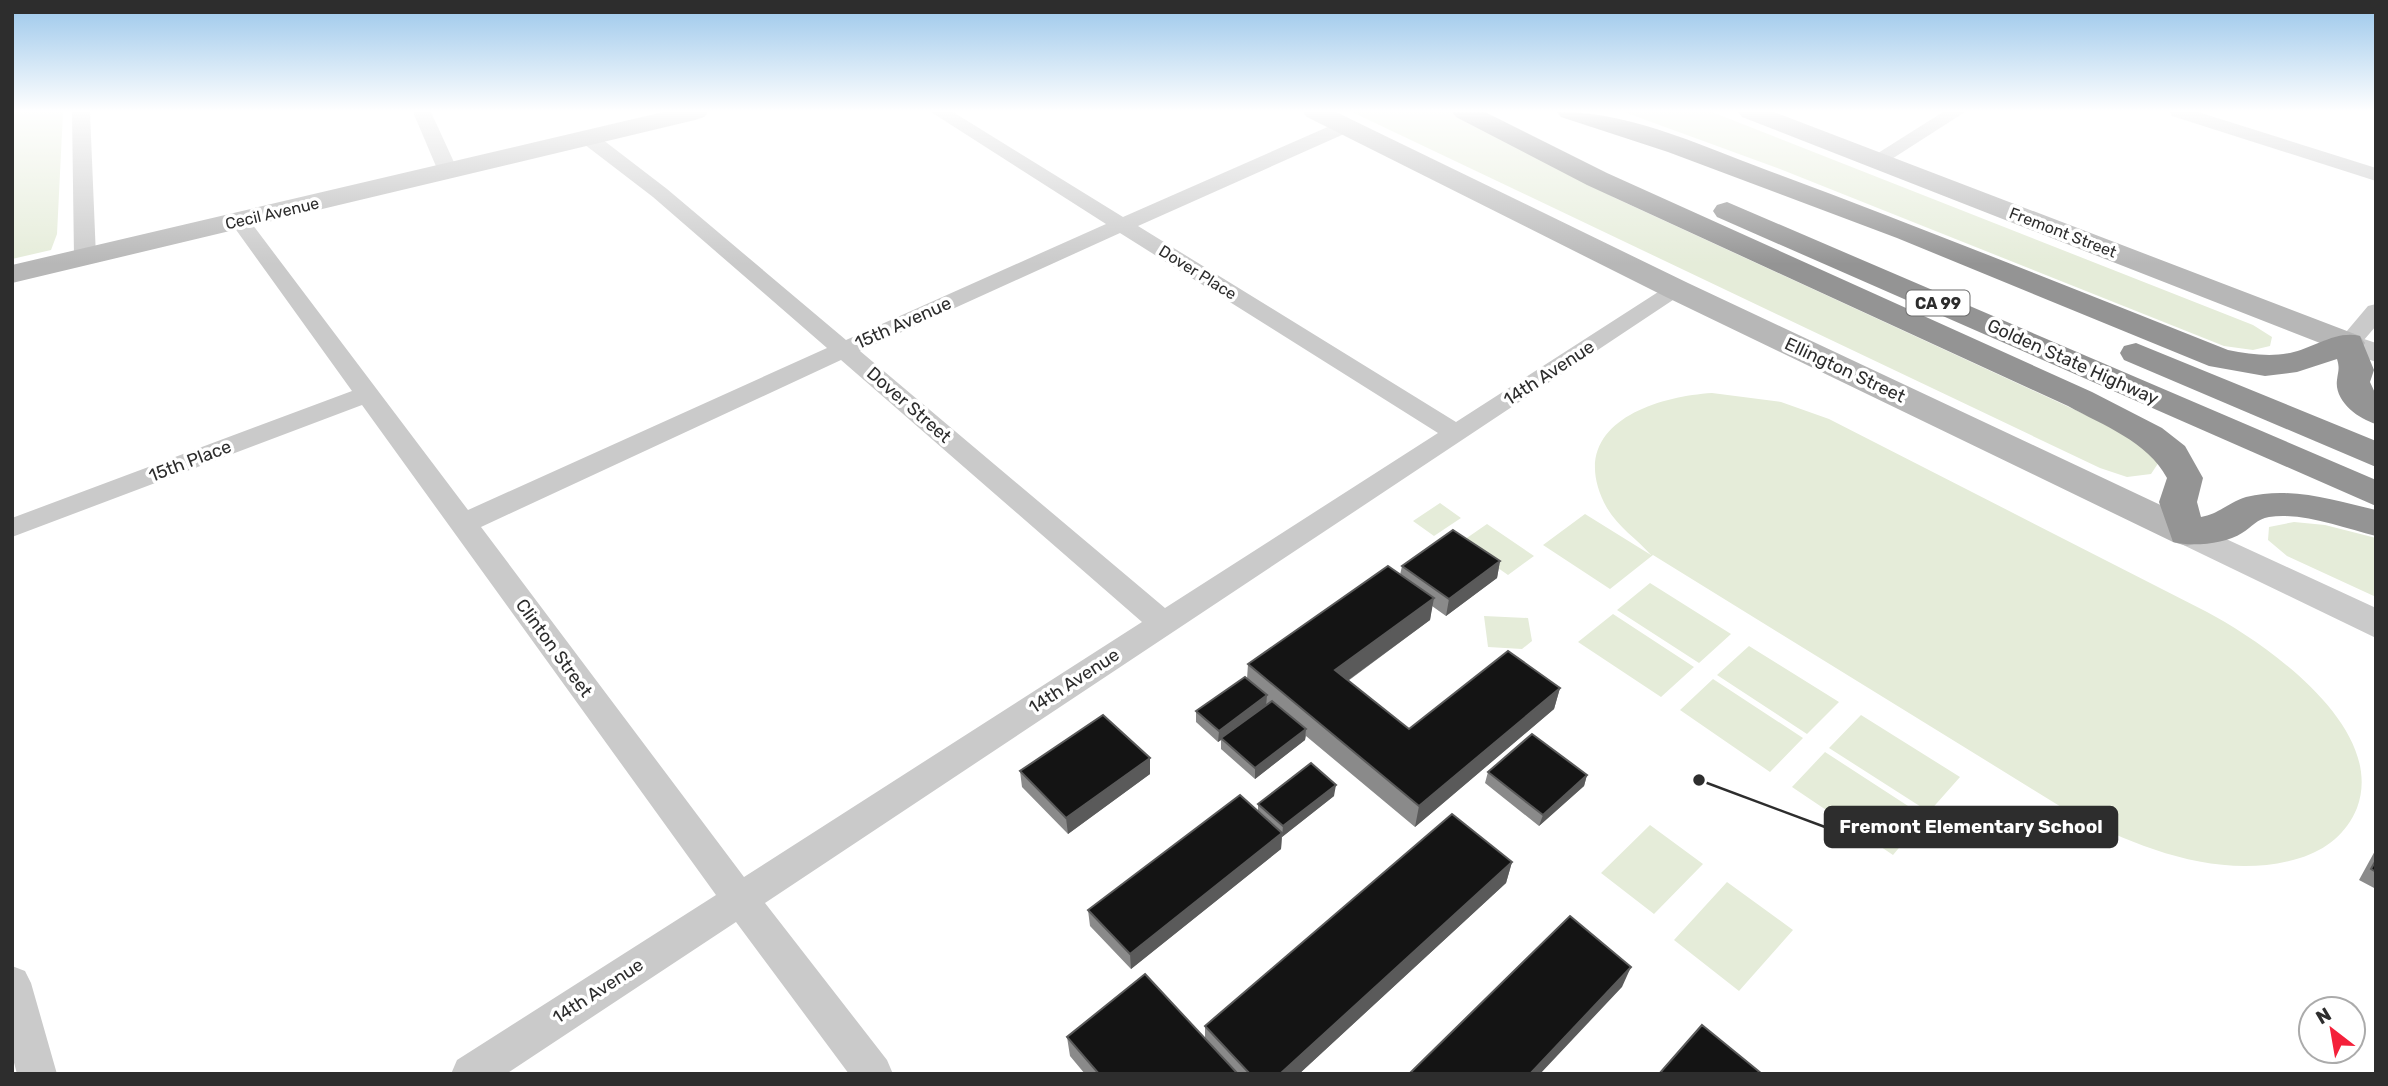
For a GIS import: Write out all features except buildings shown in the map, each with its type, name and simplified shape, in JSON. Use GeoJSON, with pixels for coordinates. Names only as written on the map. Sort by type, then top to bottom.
{"type":"FeatureCollection","features":[{"type":"Feature","properties":{"kind":"highway"},"geometry":{"type":"LineString","coordinates":[[1565,163],[2080,399],[2150,436],[2172,454],[2185,478],[2178,502],[2187,533],[2226,526],[2246,510],[2272,505],[2306,506],[2376,523]]}},
{"type":"Feature","properties":{"kind":"highway","name":"Golden State Highway"},"geometry":{"type":"LineString","coordinates":[[1616,163],[2376,494]]}},
{"type":"Feature","properties":{"kind":"highway","name":"Golden State Highway"},"geometry":{"type":"LineString","coordinates":[[1684,163],[2376,455]]}},
{"type":"Feature","properties":{"kind":"highway"},"geometry":{"type":"LineString","coordinates":[[1722,163],[1907,232],[2221,359],[2265,366],[2363,348],[2353,382],[2359,399],[2376,413]]}},
{"type":"Feature","properties":{"kind":"main road","name":"Cecil Avenue"},"geometry":{"type":"LineString","coordinates":[[12,274],[482,163]]}},
{"type":"Feature","properties":{"kind":"main road","name":"Ellington Street"},"geometry":{"type":"LineString","coordinates":[[1418,163],[1677,290],[2187,533]]}},
{"type":"Feature","properties":{"kind":"main road","name":"Fremont Street"},"geometry":{"type":"LineString","coordinates":[[1884,163],[2363,348]]}},
{"type":"Feature","properties":{"kind":"street"},"geometry":{"type":"LineString","coordinates":[[82,163],[85,257]]}},
{"type":"Feature","properties":{"kind":"street"},"geometry":{"type":"LineString","coordinates":[[444,163],[448,171]]}},
{"type":"Feature","properties":{"kind":"street","name":"Dover Street"},"geometry":{"type":"LineString","coordinates":[[620,163],[660,193],[1163,623]]}},
{"type":"Feature","properties":{"kind":"street","name":"Dover Place"},"geometry":{"type":"LineString","coordinates":[[1022,163],[1456,433]]}},
{"type":"Feature","properties":{"kind":"street","name":"15th Avenue"},"geometry":{"type":"LineString","coordinates":[[462,524],[1265,163]]}},
{"type":"Feature","properties":{"kind":"street"},"geometry":{"type":"LineString","coordinates":[[2337,163],[2376,175]]}},
{"type":"Feature","properties":{"kind":"street","name":"Clinton Street"},"geometry":{"type":"LineString","coordinates":[[239,220],[740,899],[873,1074]]}},
{"type":"Feature","properties":{"kind":"street","name":"14th Avenue"},"geometry":{"type":"LineString","coordinates":[[471,1074],[1677,290]]}},
{"type":"Feature","properties":{"kind":"street"},"geometry":{"type":"LineString","coordinates":[[2363,348],[2376,311]]}},
{"type":"Feature","properties":{"kind":"street","name":"15th Place"},"geometry":{"type":"LineString","coordinates":[[12,528],[367,394]]}},
{"type":"Feature","properties":{"kind":"street","name":"Ellington Street"},"geometry":{"type":"LineString","coordinates":[[2187,533],[2376,624]]}},
{"type":"Feature","properties":{"kind":"street"},"geometry":{"type":"LineString","coordinates":[[12,983],[37,1074]]}},
{"type":"Feature","properties":{"kind":"green space"},"geometry":{"type":"Polygon","coordinates":[[[12,163],[61,163],[57,234],[51,250],[12,259],[12,163]]]}},
{"type":"Feature","properties":{"kind":"green space"},"geometry":{"type":"Polygon","coordinates":[[[1458,163],[1549,163],[1615,198],[2097,420],[2142,445],[2159,462],[2151,474],[2127,477],[2100,468],[1458,163]]]}},
{"type":"Feature","properties":{"kind":"green space"},"geometry":{"type":"Polygon","coordinates":[[[1763,163],[1841,163],[2253,325],[2272,337],[2270,346],[2253,350],[2224,346],[1763,163]]]}},
{"type":"Feature","properties":{"kind":"green space"},"geometry":{"type":"Polygon","coordinates":[[[1712,393],[1781,402],[1829,419],[2207,612],[2259,644],[2315,691],[2338,719],[2354,748],[2362,778],[2357,808],[2348,825],[2318,850],[2300,858],[2271,864],[2211,864],[2153,849],[2071,813],[1653,555],[1610,589],[1543,545],[1585,514],[1651,555],[1607,508],[1596,480],[1596,457],[1604,438],[1619,422],[1639,410],[1663,401],[1712,393]]]}},
{"type":"Feature","properties":{"kind":"green space"},"geometry":{"type":"Polygon","coordinates":[[[1440,503],[1461,518],[1434,536],[1413,521],[1440,503]]]}},
{"type":"Feature","properties":{"kind":"green space"},"geometry":{"type":"Polygon","coordinates":[[[2294,522],[2325,525],[2376,538],[2376,597],[2287,556],[2268,540],[2269,527],[2294,522]]]}},
{"type":"Feature","properties":{"kind":"green space"},"geometry":{"type":"Polygon","coordinates":[[[1487,524],[1534,556],[1508,575],[1461,542],[1487,524]]]}},
{"type":"Feature","properties":{"kind":"green space"},"geometry":{"type":"Polygon","coordinates":[[[1650,583],[1731,634],[1699,663],[1617,610],[1650,583]]]}},
{"type":"Feature","properties":{"kind":"green space"},"geometry":{"type":"Polygon","coordinates":[[[1613,614],[1694,667],[1661,697],[1578,642],[1613,614]]]}},
{"type":"Feature","properties":{"kind":"green space"},"geometry":{"type":"Polygon","coordinates":[[[1484,616],[1528,618],[1532,641],[1522,649],[1488,647],[1484,616]]]}},
{"type":"Feature","properties":{"kind":"green space"},"geometry":{"type":"Polygon","coordinates":[[[1749,646],[1839,702],[1807,734],[1717,675],[1749,646]]]}},
{"type":"Feature","properties":{"kind":"green space"},"geometry":{"type":"Polygon","coordinates":[[[1713,679],[1803,738],[1770,772],[1680,710],[1713,679]]]}},
{"type":"Feature","properties":{"kind":"green space"},"geometry":{"type":"Polygon","coordinates":[[[1861,715],[1960,777],[1929,812],[1829,748],[1861,715]]]}},
{"type":"Feature","properties":{"kind":"green space"},"geometry":{"type":"Polygon","coordinates":[[[1825,752],[1925,817],[1893,855],[1792,787],[1825,752]]]}},
{"type":"Feature","properties":{"kind":"green space"},"geometry":{"type":"Polygon","coordinates":[[[1650,825],[1703,864],[1654,914],[1601,873],[1650,825]]]}},
{"type":"Feature","properties":{"kind":"green space"},"geometry":{"type":"Polygon","coordinates":[[[1727,882],[1793,930],[1739,991],[1674,940],[1727,882]]]}},
{"type":"Feature","properties":{"kind":"place","name":"Fremont Elementary School"},"geometry":{"type":"Point","coordinates":[1699,780]}}]}
